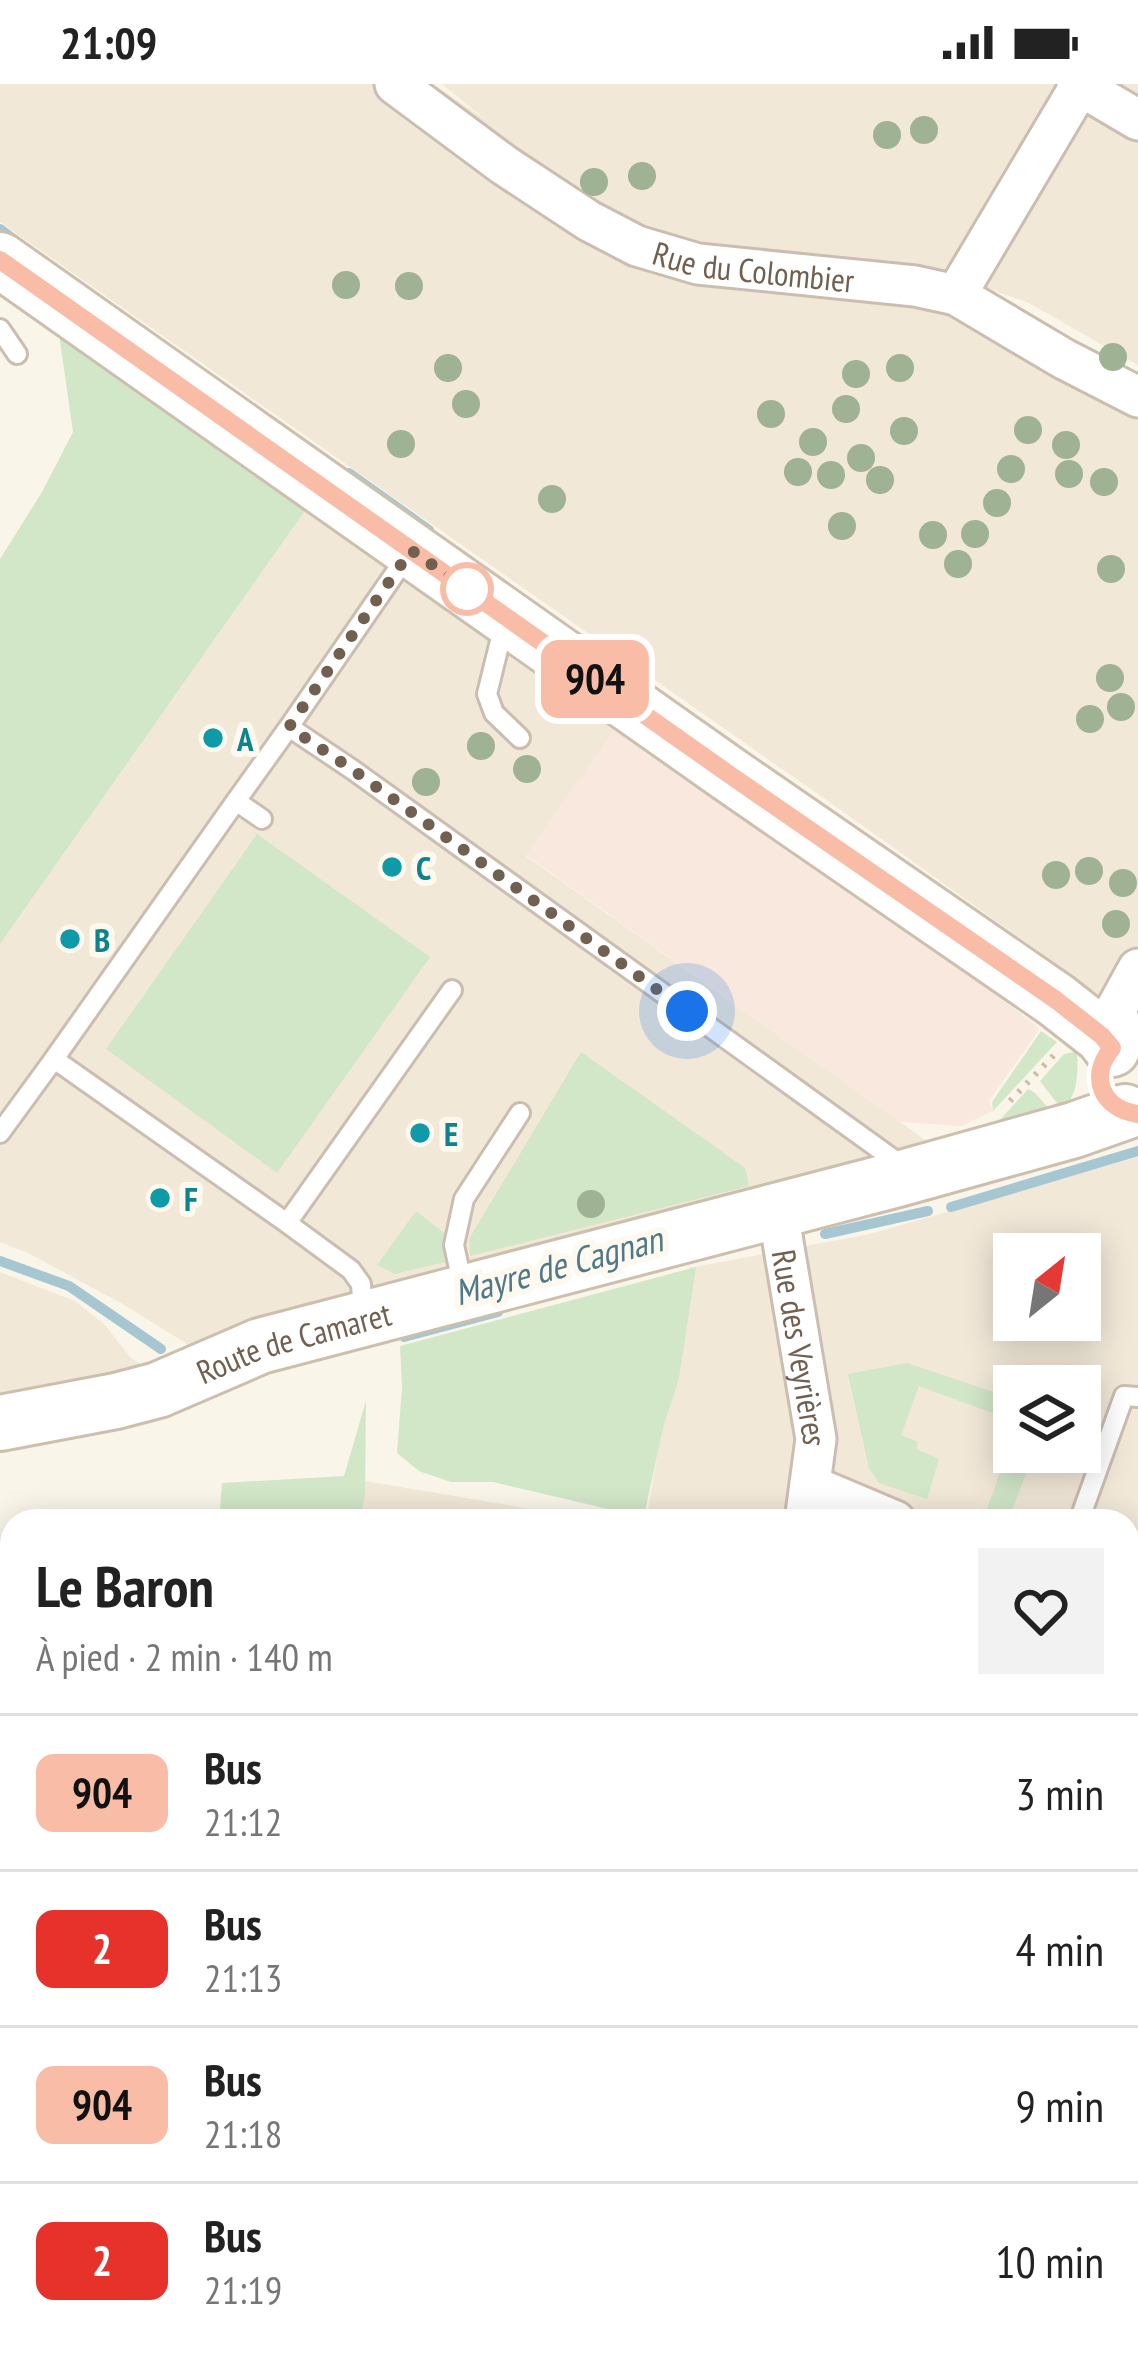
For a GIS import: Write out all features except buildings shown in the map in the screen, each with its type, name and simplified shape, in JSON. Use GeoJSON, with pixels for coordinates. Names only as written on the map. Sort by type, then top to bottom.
{"type":"FeatureCollection","features":[{"type":"Feature","properties":{"kind":"main road"},"geometry":{"type":"LineString","coordinates":[[0,260],[1056,1000],[1102,1036],[1114,1068]]}},
{"type":"Feature","properties":{"kind":"main road","name":"Route de Camaret"},"geometry":{"type":"LineString","coordinates":[[0,1423],[158,1390],[260,1346],[1074,1130],[1114,1068]]}},
{"type":"Feature","properties":{"kind":"street","name":"Rue du Colombier"},"geometry":{"type":"LineString","coordinates":[[395,84],[555,199],[637,245],[698,264],[915,286],[956,296],[1138,397]]}},
{"type":"Feature","properties":{"kind":"street"},"geometry":{"type":"LineString","coordinates":[[956,296],[1078,85],[1138,120]]}},
{"type":"Feature","properties":{"kind":"street"},"geometry":{"type":"LineString","coordinates":[[1114,1068],[1116,1009],[1138,969]]}},
{"type":"Feature","properties":{"kind":"street","name":"Rue des Veyrières"},"geometry":{"type":"LineString","coordinates":[[778,1212],[817,1438],[808,1504]]}},
{"type":"Feature","properties":{"kind":"lane"},"geometry":{"type":"LineString","coordinates":[[0,329],[17,354]]}},
{"type":"Feature","properties":{"kind":"lane"},"geometry":{"type":"LineString","coordinates":[[0,1132],[411,550]]}},
{"type":"Feature","properties":{"kind":"lane"},"geometry":{"type":"LineString","coordinates":[[506,616],[487,694],[494,712],[520,738]]}},
{"type":"Feature","properties":{"kind":"lane"},"geometry":{"type":"LineString","coordinates":[[289,727],[893,1159],[898,1179]]}},
{"type":"Feature","properties":{"kind":"lane"},"geometry":{"type":"LineString","coordinates":[[236,801],[262,819]]}},
{"type":"Feature","properties":{"kind":"lane"},"geometry":{"type":"LineString","coordinates":[[287,1223],[452,990]]}},
{"type":"Feature","properties":{"kind":"lane"},"geometry":{"type":"LineString","coordinates":[[54,1059],[351,1270],[361,1284],[364,1319]]}},
{"type":"Feature","properties":{"kind":"lane"},"geometry":{"type":"LineString","coordinates":[[465,1293],[454,1245],[464,1199],[520,1113]]}},
{"type":"Feature","properties":{"kind":"lane"},"geometry":{"type":"LineString","coordinates":[[1083,1509],[1124,1396],[1138,1397]]}},
{"type":"Feature","properties":{"kind":"path"},"geometry":{"type":"LineString","coordinates":[[1010,1100],[1114,1068]]}},
{"type":"Feature","properties":{"kind":"shaded area"},"geometry":{"type":"Polygon","coordinates":[[[0,84],[433,84],[486,120],[442,84],[1138,84],[1138,365],[1027,302],[926,267],[864,265],[1138,386],[1138,1010],[1109,1002],[0,222],[0,84]]]}},
{"type":"Feature","properties":{"kind":"shaded area"},"geometry":{"type":"Polygon","coordinates":[[[309,505],[618,725],[526,856],[931,1144],[340,1296],[192,1347],[121,1303],[0,1242],[0,944],[309,505]]]}},
{"type":"Feature","properties":{"kind":"shaded area"},"geometry":{"type":"Polygon","coordinates":[[[618,725],[1032,1022],[1039,1030],[989,1101],[993,1111],[961,1126],[900,1122],[526,855],[618,725]]]}},
{"type":"Feature","properties":{"kind":"shaded area"},"geometry":{"type":"Polygon","coordinates":[[[1138,1157],[1138,1509],[648,1509],[689,1268],[870,1234],[1138,1157]]]}},
{"type":"Feature","properties":{"kind":"shaded area"},"geometry":{"type":"Polygon","coordinates":[[[0,1272],[75,1301],[147,1368],[0,1394],[0,1272]]]}},
{"type":"Feature","properties":{"kind":"shaded area"},"geometry":{"type":"Polygon","coordinates":[[[365,1481],[530,1509],[360,1509],[365,1481]]]}},
{"type":"Feature","properties":{"kind":"green space"},"geometry":{"type":"Polygon","coordinates":[[[59,334],[309,505],[0,944],[0,559],[73,432],[59,334]]]}},
{"type":"Feature","properties":{"kind":"green space"},"geometry":{"type":"Polygon","coordinates":[[[257,834],[430,957],[277,1173],[106,1049],[257,834]]]}},
{"type":"Feature","properties":{"kind":"green space"},"geometry":{"type":"Polygon","coordinates":[[[1041,1031],[1057,1042],[993,1111],[992,1102],[1041,1031]]]}},
{"type":"Feature","properties":{"kind":"green space"},"geometry":{"type":"Polygon","coordinates":[[[581,1052],[745,1168],[749,1186],[470,1256],[469,1239],[581,1052]]]}},
{"type":"Feature","properties":{"kind":"green space"},"geometry":{"type":"Polygon","coordinates":[[[1074,1052],[1076,1084],[1063,1111],[1040,1081],[1064,1054],[1074,1052]]]}},
{"type":"Feature","properties":{"kind":"green space"},"geometry":{"type":"Polygon","coordinates":[[[1028,1089],[1057,1118],[996,1124],[1028,1089]]]}},
{"type":"Feature","properties":{"kind":"green space"},"geometry":{"type":"Polygon","coordinates":[[[416,1211],[444,1233],[445,1262],[395,1274],[377,1265],[416,1211]]]}},
{"type":"Feature","properties":{"kind":"green space"},"geometry":{"type":"Polygon","coordinates":[[[696,1267],[679,1378],[646,1509],[608,1509],[493,1482],[451,1482],[419,1471],[397,1453],[400,1346],[696,1267]]]}},
{"type":"Feature","properties":{"kind":"green space"},"geometry":{"type":"Polygon","coordinates":[[[907,1363],[993,1392],[993,1413],[919,1386],[901,1435],[918,1442],[916,1449],[939,1459],[927,1499],[879,1483],[869,1468],[848,1374],[907,1363]]]}},
{"type":"Feature","properties":{"kind":"green space"},"geometry":{"type":"Polygon","coordinates":[[[366,1401],[362,1509],[220,1509],[222,1483],[344,1476],[366,1401]]]}},
{"type":"Feature","properties":{"kind":"green space"},"geometry":{"type":"Polygon","coordinates":[[[1000,1473],[1026,1473],[1013,1509],[987,1509],[1000,1473]]]}},
{"type":"Feature","properties":{"kind":"waterway"},"geometry":{"type":"LineString","coordinates":[[0,229],[20,244]]}},
{"type":"Feature","properties":{"kind":"waterway"},"geometry":{"type":"LineString","coordinates":[[349,473],[429,530]]}},
{"type":"Feature","properties":{"kind":"waterway","name":"Mayre de Cagnan"},"geometry":{"type":"LineString","coordinates":[[951,1207],[1138,1151]]}},
{"type":"Feature","properties":{"kind":"waterway","name":"Mayre de Cagnan"},"geometry":{"type":"LineString","coordinates":[[825,1234],[928,1211]]}},
{"type":"Feature","properties":{"kind":"waterway","name":"Mayre de Cagnan"},"geometry":{"type":"LineString","coordinates":[[0,1261],[69,1286],[161,1349]]}},
{"type":"Feature","properties":{"kind":"waterway","name":"Mayre de Cagnan"},"geometry":{"type":"LineString","coordinates":[[404,1337],[498,1312]]}},
{"type":"Feature","properties":{"kind":"bus line","name":"904"},"geometry":{"type":"LineString","coordinates":[[0,260],[1056,1000],[1112,1048],[1101,1066],[1103,1092],[1112,1104],[1138,1114]]}},
{"type":"Feature","properties":{"kind":"place","name":"A"},"geometry":{"type":"Point","coordinates":[213,738]}},
{"type":"Feature","properties":{"kind":"place","name":"C"},"geometry":{"type":"Point","coordinates":[392,867]}},
{"type":"Feature","properties":{"kind":"place","name":"B"},"geometry":{"type":"Point","coordinates":[70,939]}},
{"type":"Feature","properties":{"kind":"place","name":"E"},"geometry":{"type":"Point","coordinates":[420,1133]}},
{"type":"Feature","properties":{"kind":"place","name":"F"},"geometry":{"type":"Point","coordinates":[160,1198]}},
{"type":"Feature","properties":{"kind":"route"},"geometry":{"type":"LineString","coordinates":[[467,589],[411,550],[289,727],[687,1011]]}}]}
